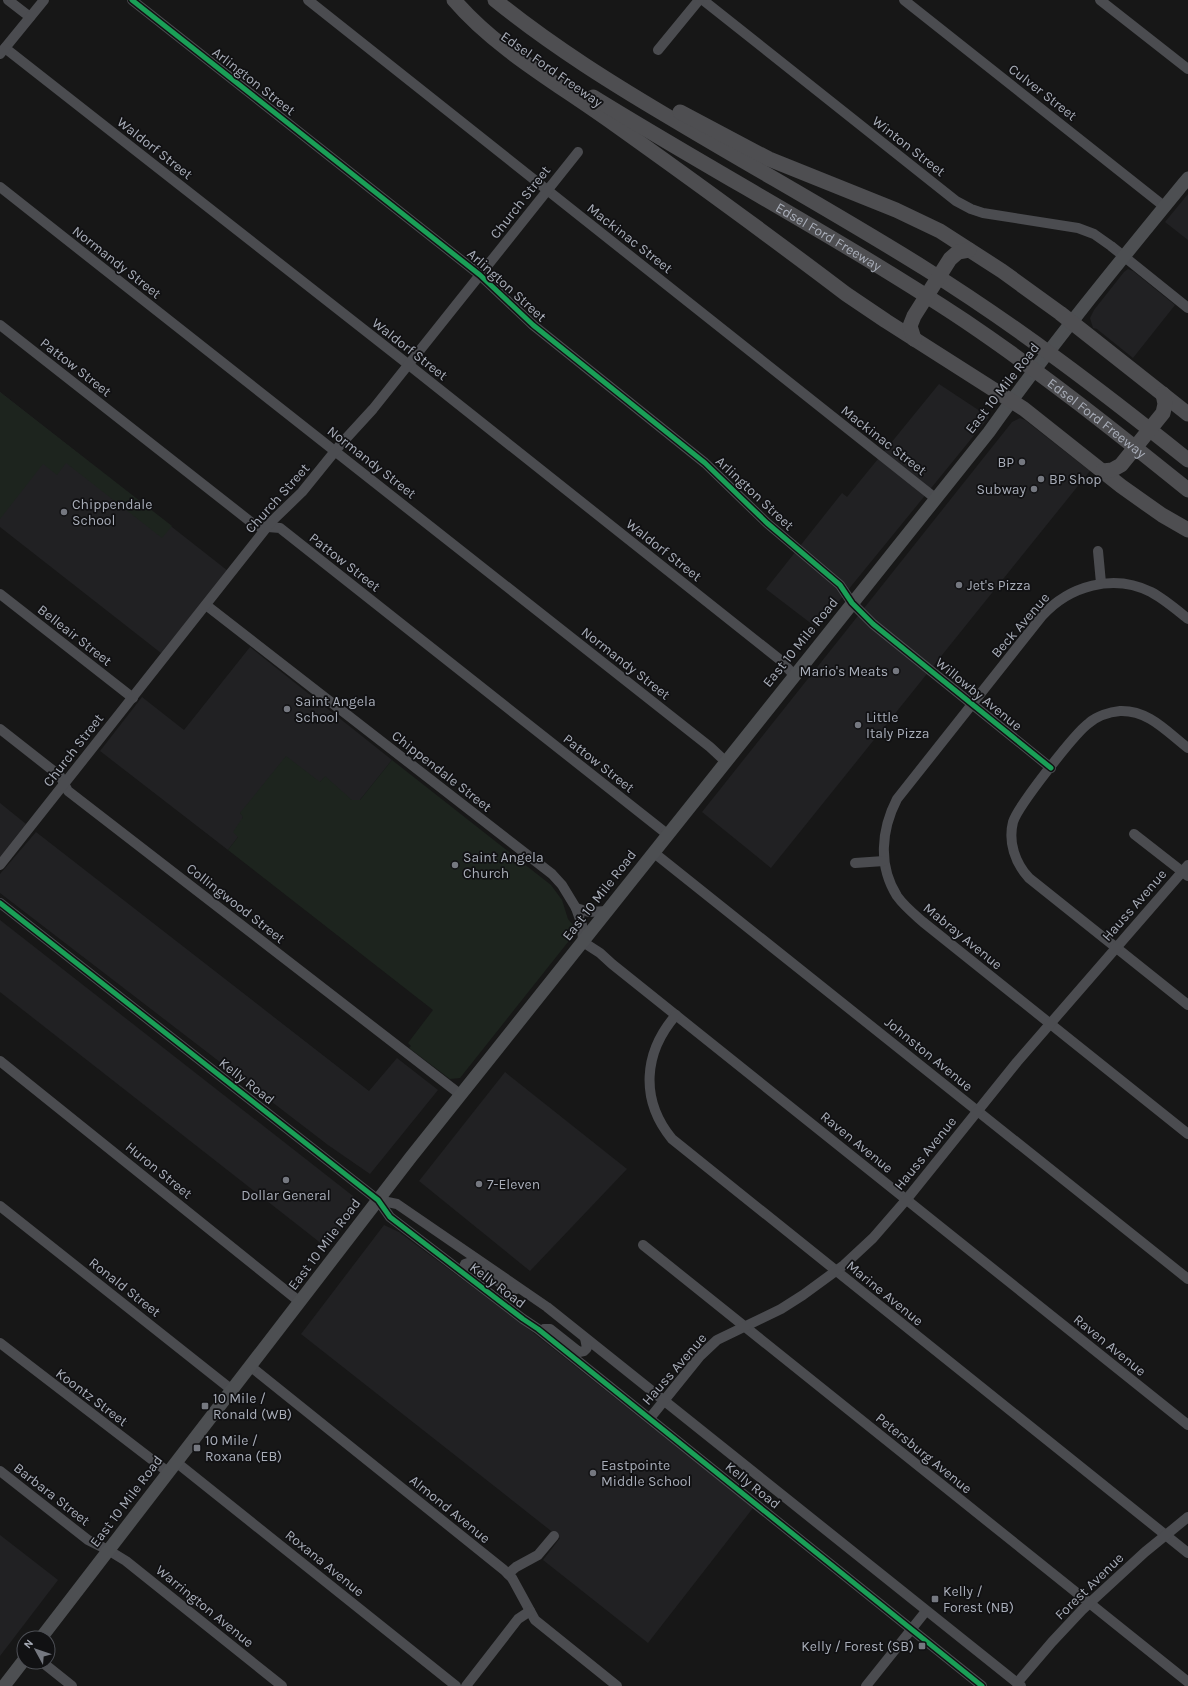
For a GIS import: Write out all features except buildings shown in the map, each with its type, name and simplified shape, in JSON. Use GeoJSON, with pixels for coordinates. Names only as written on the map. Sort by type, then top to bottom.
{"type":"FeatureCollection","features":[{"type":"Feature","properties":{"kind":"highway"},"geometry":{"type":"LineString","coordinates":[[454,0],[468,16],[499,42],[846,294],[1024,409],[1147,505],[1188,530]]}},
{"type":"Feature","properties":{"kind":"highway","name":"Edsel Ford Freeway"},"geometry":{"type":"LineString","coordinates":[[460,0],[501,34],[575,86],[650,133],[849,250],[964,321],[1050,381],[1188,490]]}},
{"type":"Feature","properties":{"kind":"highway","name":"Edsel Ford Freeway"},"geometry":{"type":"LineString","coordinates":[[495,0],[614,84],[924,268],[998,316],[1064,363],[1188,460]]}},
{"type":"Feature","properties":{"kind":"highway"},"geometry":{"type":"LineString","coordinates":[[510,12],[565,43],[628,84],[731,141],[787,167],[911,216],[940,231],[1002,271],[1073,322],[1188,414]]}},
{"type":"Feature","properties":{"kind":"highway"},"geometry":{"type":"LineString","coordinates":[[914,339],[910,326],[914,316],[950,259],[958,252],[969,250]]}},
{"type":"Feature","properties":{"kind":"highway"},"geometry":{"type":"LineString","coordinates":[[1103,471],[1112,470],[1121,465],[1162,412],[1165,404],[1162,394]]}},
{"type":"Feature","properties":{"kind":"main road","name":"East 10 Mile Road"},"geometry":{"type":"LineString","coordinates":[[47,1630],[378,1200],[725,761],[989,432],[1011,401],[1124,256],[1188,178]]}},
{"type":"Feature","properties":{"kind":"main road"},"geometry":{"type":"LineString","coordinates":[[4,1686],[16,1670]]}},
{"type":"Feature","properties":{"kind":"street"},"geometry":{"type":"LineString","coordinates":[[8,0],[30,17]]}},
{"type":"Feature","properties":{"kind":"street"},"geometry":{"type":"LineString","coordinates":[[2,51],[44,0]]}},
{"type":"Feature","properties":{"kind":"street","name":"Arlington Street"},"geometry":{"type":"LineString","coordinates":[[132,0],[480,275],[532,326],[705,463],[767,523],[840,585],[852,603],[891,640]]}},
{"type":"Feature","properties":{"kind":"street","name":"Mackinac Street"},"geometry":{"type":"LineString","coordinates":[[308,0],[935,498]]}},
{"type":"Feature","properties":{"kind":"street"},"geometry":{"type":"LineString","coordinates":[[658,50],[699,0]]}},
{"type":"Feature","properties":{"kind":"street","name":"Winton Street"},"geometry":{"type":"LineString","coordinates":[[703,0],[960,204],[983,213],[1078,228],[1094,234],[1124,256],[1188,308]]}},
{"type":"Feature","properties":{"kind":"street","name":"Culver Street"},"geometry":{"type":"LineString","coordinates":[[904,0],[1165,207]]}},
{"type":"Feature","properties":{"kind":"street"},"geometry":{"type":"LineString","coordinates":[[1100,0],[1188,69]]}},
{"type":"Feature","properties":{"kind":"street","name":"Waldorf Street"},"geometry":{"type":"LineString","coordinates":[[2,51],[409,365],[779,659],[794,675]]}},
{"type":"Feature","properties":{"kind":"street","name":"Church Street"},"geometry":{"type":"LineString","coordinates":[[0,865],[267,527],[312,481],[373,409],[578,152]]}},
{"type":"Feature","properties":{"kind":"street","name":"Normandy Street"},"geometry":{"type":"LineString","coordinates":[[0,187],[710,747],[725,761]]}},
{"type":"Feature","properties":{"kind":"street","name":"Pattow Street"},"geometry":{"type":"LineString","coordinates":[[0,325],[256,526],[280,528],[667,834]]}},
{"type":"Feature","properties":{"kind":"street"},"geometry":{"type":"LineString","coordinates":[[1098,551],[1101,583]]}},
{"type":"Feature","properties":{"kind":"street","name":"Beck Avenue"},"geometry":{"type":"LineString","coordinates":[[972,704],[1047,611],[1060,600],[1073,592],[1101,583],[1123,584],[1143,588],[1158,596],[1188,619]]}},
{"type":"Feature","properties":{"kind":"street","name":"Belleair Street"},"geometry":{"type":"LineString","coordinates":[[0,594],[133,698]]}},
{"type":"Feature","properties":{"kind":"street","name":"Chippendale Street"},"geometry":{"type":"LineString","coordinates":[[206,604],[552,874],[562,885],[576,908],[582,925],[583,942]]}},
{"type":"Feature","properties":{"kind":"street","name":"Willowby Avenue"},"geometry":{"type":"LineString","coordinates":[[891,640],[1051,768]]}},
{"type":"Feature","properties":{"kind":"street","name":"Mabray Avenue"},"geometry":{"type":"LineString","coordinates":[[972,704],[897,799],[890,812],[883,843],[884,861],[890,883],[897,896],[906,907],[1049,1024],[1188,1134]]}},
{"type":"Feature","properties":{"kind":"street"},"geometry":{"type":"LineString","coordinates":[[1188,748],[1160,725],[1147,717],[1130,712],[1114,712],[1099,717],[1083,727],[1023,803],[1014,821],[1012,844],[1021,869],[1029,878],[1188,1005]]}},
{"type":"Feature","properties":{"kind":"street","name":"Collingwood Street"},"geometry":{"type":"LineString","coordinates":[[0,729],[60,776],[68,791],[461,1095]]}},
{"type":"Feature","properties":{"kind":"street"},"geometry":{"type":"LineString","coordinates":[[1134,834],[1186,871]]}},
{"type":"Feature","properties":{"kind":"street","name":"Johnston Avenue"},"geometry":{"type":"LineString","coordinates":[[653,852],[1188,1279]]}},
{"type":"Feature","properties":{"kind":"street"},"geometry":{"type":"LineString","coordinates":[[855,863],[884,861]]}},
{"type":"Feature","properties":{"kind":"street","name":"Hauss Avenue"},"geometry":{"type":"LineString","coordinates":[[650,1418],[710,1345],[726,1334],[781,1308],[803,1295],[836,1272],[873,1238],[906,1200],[977,1110],[1049,1024],[1186,871]]}},
{"type":"Feature","properties":{"kind":"street","name":"Kelly Road"},"geometry":{"type":"LineString","coordinates":[[0,903],[378,1200],[390,1217],[538,1329],[982,1686]]}},
{"type":"Feature","properties":{"kind":"street"},"geometry":{"type":"LineString","coordinates":[[576,908],[589,912],[607,911]]}},
{"type":"Feature","properties":{"kind":"street","name":"Raven Avenue"},"geometry":{"type":"LineString","coordinates":[[583,942],[600,953],[676,1016],[1188,1425]]}},
{"type":"Feature","properties":{"kind":"street","name":"Marine Avenue"},"geometry":{"type":"LineString","coordinates":[[676,1016],[658,1042],[652,1057],[650,1073],[651,1099],[662,1125],[672,1140],[1188,1554]]}},
{"type":"Feature","properties":{"kind":"street","name":"Huron Street"},"geometry":{"type":"LineString","coordinates":[[0,1061],[300,1302]]}},
{"type":"Feature","properties":{"kind":"street","name":"Kelly Road"},"geometry":{"type":"LineString","coordinates":[[378,1200],[397,1204],[526,1292],[1019,1684]]}},
{"type":"Feature","properties":{"kind":"street","name":"Ronald Street"},"geometry":{"type":"LineString","coordinates":[[0,1206],[232,1390]]}},
{"type":"Feature","properties":{"kind":"street","name":"Petersburg Avenue"},"geometry":{"type":"LineString","coordinates":[[643,1245],[1188,1682]]}},
{"type":"Feature","properties":{"kind":"street"},"geometry":{"type":"LineString","coordinates":[[462,1272],[465,1264],[471,1262],[503,1285],[526,1292]]}},
{"type":"Feature","properties":{"kind":"street"},"geometry":{"type":"LineString","coordinates":[[538,1329],[550,1329],[579,1352],[584,1351],[587,1348],[585,1338]]}},
{"type":"Feature","properties":{"kind":"street","name":"Koontz Street"},"geometry":{"type":"LineString","coordinates":[[0,1343],[172,1467]]}},
{"type":"Feature","properties":{"kind":"street","name":"Almond Avenue"},"geometry":{"type":"LineString","coordinates":[[250,1366],[508,1574],[535,1620],[618,1686]]}},
{"type":"Feature","properties":{"kind":"street","name":"Roxana Avenue"},"geometry":{"type":"LineString","coordinates":[[172,1467],[456,1686]]}},
{"type":"Feature","properties":{"kind":"street","name":"Barbara Street"},"geometry":{"type":"LineString","coordinates":[[0,1470],[88,1540],[108,1550]]}},
{"type":"Feature","properties":{"kind":"street","name":"Forest Avenue"},"geometry":{"type":"LineString","coordinates":[[1019,1684],[1062,1631],[1089,1603],[1145,1552],[1188,1517]]}},
{"type":"Feature","properties":{"kind":"street"},"geometry":{"type":"LineString","coordinates":[[508,1574],[516,1567],[538,1555],[554,1536]]}},
{"type":"Feature","properties":{"kind":"street","name":"Warrington Avenue"},"geometry":{"type":"LineString","coordinates":[[108,1550],[126,1561],[282,1686]]}},
{"type":"Feature","properties":{"kind":"street"},"geometry":{"type":"LineString","coordinates":[[466,1686],[516,1622],[530,1610]]}},
{"type":"Feature","properties":{"kind":"street"},"geometry":{"type":"LineString","coordinates":[[866,1686],[926,1611]]}},
{"type":"Feature","properties":{"kind":"street"},"geometry":{"type":"LineString","coordinates":[[52,1670],[72,1686]]}},
{"type":"Feature","properties":{"kind":"shaded area"},"geometry":{"type":"Polygon","coordinates":[[[1188,194],[1188,240],[1165,222],[1188,194]]]}},
{"type":"Feature","properties":{"kind":"shaded area"},"geometry":{"type":"Polygon","coordinates":[[[1128,269],[1133,271],[1175,305],[1133,358],[1097,329],[1093,328],[1090,318],[1094,310],[1128,269]]]}},
{"type":"Feature","properties":{"kind":"shaded area"},"geometry":{"type":"Polygon","coordinates":[[[939,384],[989,417],[817,628],[766,589],[842,493],[847,497],[939,384]]]}},
{"type":"Feature","properties":{"kind":"shaded area"},"geometry":{"type":"Polygon","coordinates":[[[0,392],[228,571],[161,653],[0,527],[0,392]]]}},
{"type":"Feature","properties":{"kind":"shaded area"},"geometry":{"type":"Polygon","coordinates":[[[0,392],[172,526],[162,538],[66,463],[57,475],[43,464],[0,519],[0,392]]]}},
{"type":"Feature","properties":{"kind":"shaded area"},"geometry":{"type":"Polygon","coordinates":[[[1020,418],[1025,420],[1090,471],[771,868],[702,812],[1012,422],[1020,418]]]}},
{"type":"Feature","properties":{"kind":"shaded area"},"geometry":{"type":"Polygon","coordinates":[[[250,647],[392,760],[360,800],[351,800],[325,777],[320,782],[240,813],[243,816],[238,837],[228,850],[100,751],[142,697],[184,730],[250,647]]]}},
{"type":"Feature","properties":{"kind":"shaded area"},"geometry":{"type":"Polygon","coordinates":[[[286,756],[320,782],[325,776],[352,800],[360,800],[392,760],[551,885],[562,900],[568,919],[575,927],[572,937],[460,1078],[450,1079],[409,1048],[411,1046],[408,1043],[433,1010],[228,850],[238,837],[233,832],[243,817],[240,813],[286,756]]]}},
{"type":"Feature","properties":{"kind":"shaded area"},"geometry":{"type":"Polygon","coordinates":[[[0,803],[26,824],[0,857],[0,803]]]}},
{"type":"Feature","properties":{"kind":"shaded area"},"geometry":{"type":"Polygon","coordinates":[[[36,832],[369,1091],[397,1058],[438,1090],[370,1174],[328,1145],[0,893],[0,874],[36,832]]]}},
{"type":"Feature","properties":{"kind":"shaded area"},"geometry":{"type":"Polygon","coordinates":[[[0,920],[353,1196],[359,1206],[327,1248],[0,992],[0,920]]]}},
{"type":"Feature","properties":{"kind":"shaded area"},"geometry":{"type":"Polygon","coordinates":[[[505,1072],[627,1169],[530,1271],[419,1181],[505,1072]]]}},
{"type":"Feature","properties":{"kind":"shaded area","name":"Eastpointe Middle School"},"geometry":{"type":"Polygon","coordinates":[[[384,1225],[399,1232],[521,1323],[753,1508],[648,1643],[543,1560],[560,1538],[301,1334],[384,1225]]]}},
{"type":"Feature","properties":{"kind":"shaded area"},"geometry":{"type":"Polygon","coordinates":[[[0,1535],[58,1580],[20,1630],[16,1630],[16,1635],[0,1656],[0,1535]]]}},
{"type":"Feature","properties":{"kind":"cycle path"},"geometry":{"type":"LineString","coordinates":[[132,0],[480,275],[533,325],[705,463],[767,523],[840,585],[852,603],[873,624],[1051,768]]}},
{"type":"Feature","properties":{"kind":"cycle path"},"geometry":{"type":"LineString","coordinates":[[0,903],[378,1200],[390,1217],[538,1329],[982,1686]]}},
{"type":"Feature","properties":{"kind":"place","name":"BP"},"geometry":{"type":"Point","coordinates":[1022,462]}},
{"type":"Feature","properties":{"kind":"place","name":"BP Shop"},"geometry":{"type":"Point","coordinates":[1041,479]}},
{"type":"Feature","properties":{"kind":"place","name":"Subway"},"geometry":{"type":"Point","coordinates":[1034,489]}},
{"type":"Feature","properties":{"kind":"place","name":"Chippendale School"},"geometry":{"type":"Point","coordinates":[64,512]}},
{"type":"Feature","properties":{"kind":"place","name":"Jet's Pizza"},"geometry":{"type":"Point","coordinates":[959,585]}},
{"type":"Feature","properties":{"kind":"place","name":"Mario's Meats"},"geometry":{"type":"Point","coordinates":[896,671]}},
{"type":"Feature","properties":{"kind":"place","name":"Saint Angela School"},"geometry":{"type":"Point","coordinates":[287,709]}},
{"type":"Feature","properties":{"kind":"place","name":"Little Italy Pizza"},"geometry":{"type":"Point","coordinates":[858,725]}},
{"type":"Feature","properties":{"kind":"place","name":"Saint Angela Church"},"geometry":{"type":"Point","coordinates":[455,865]}},
{"type":"Feature","properties":{"kind":"place","name":"Dollar General"},"geometry":{"type":"Point","coordinates":[286,1180]}},
{"type":"Feature","properties":{"kind":"place","name":"7-Eleven"},"geometry":{"type":"Point","coordinates":[479,1184]}},
{"type":"Feature","properties":{"kind":"place","name":"10 Mile / Ronald (WB)"},"geometry":{"type":"Point","coordinates":[205,1406]}},
{"type":"Feature","properties":{"kind":"place","name":"10 Mile / Roxana (EB)"},"geometry":{"type":"Point","coordinates":[197,1448]}},
{"type":"Feature","properties":{"kind":"place","name":"Eastpointe Middle School"},"geometry":{"type":"Point","coordinates":[593,1473]}},
{"type":"Feature","properties":{"kind":"place","name":"Kelly / Forest (NB)"},"geometry":{"type":"Point","coordinates":[935,1599]}},
{"type":"Feature","properties":{"kind":"place","name":"Kelly / Forest (SB)"},"geometry":{"type":"Point","coordinates":[922,1646]}}]}
